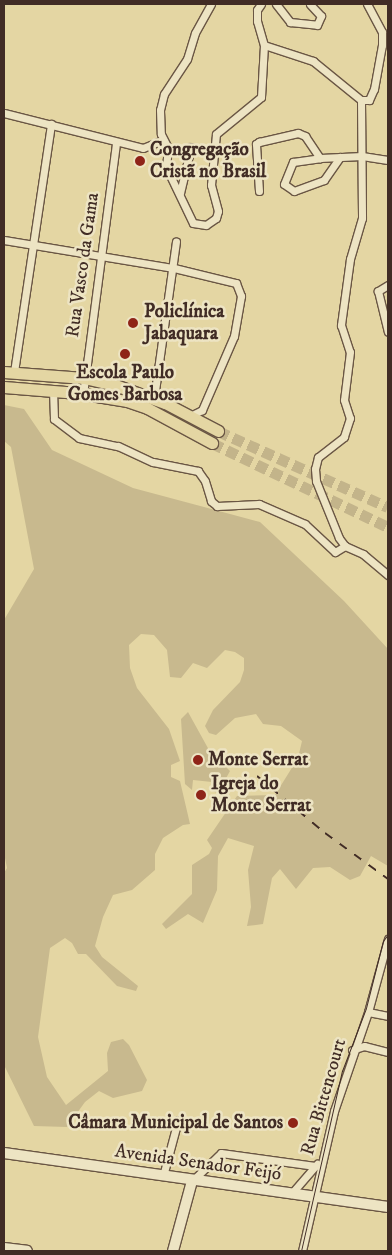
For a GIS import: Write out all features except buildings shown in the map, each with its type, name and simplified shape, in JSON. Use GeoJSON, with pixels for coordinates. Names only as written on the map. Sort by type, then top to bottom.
{"type":"FeatureCollection","features":[{"type":"Feature","properties":{"kind":"main road"},"geometry":{"type":"LineString","coordinates":[[9,372],[84,378],[116,384],[154,398],[218,431]]}},
{"type":"Feature","properties":{"kind":"main road"},"geometry":{"type":"LineString","coordinates":[[4,387],[83,394],[148,408],[212,443]]}},
{"type":"Feature","properties":{"kind":"main road","name":"Avenida Senador Feijó"},"geometry":{"type":"LineString","coordinates":[[4,1153],[192,1181],[388,1207]]}},
{"type":"Feature","properties":{"kind":"main road"},"geometry":{"type":"LineString","coordinates":[[173,1251],[192,1181]]}},
{"type":"Feature","properties":{"kind":"main road"},"geometry":{"type":"LineString","coordinates":[[4,1248],[27,1251]]}},
{"type":"Feature","properties":{"kind":"street"},"geometry":{"type":"LineString","coordinates":[[212,4],[195,33],[187,59],[164,94],[160,110],[162,140],[168,148],[166,167],[193,223],[206,225],[218,212],[210,184],[216,134],[261,97],[264,45],[257,21],[257,10],[261,4]]}},
{"type":"Feature","properties":{"kind":"street"},"geometry":{"type":"LineString","coordinates":[[276,4],[290,22],[317,25],[321,16],[310,4]]}},
{"type":"Feature","properties":{"kind":"street"},"geometry":{"type":"LineString","coordinates":[[264,45],[313,61],[361,100],[369,100],[374,89],[382,45],[382,32],[367,4]]}},
{"type":"Feature","properties":{"kind":"street"},"geometry":{"type":"LineString","coordinates":[[361,100],[362,218],[350,259],[341,325],[350,352],[344,394],[350,418],[349,428],[315,462],[316,481],[345,546],[363,554],[388,574]]}},
{"type":"Feature","properties":{"kind":"street"},"geometry":{"type":"LineString","coordinates":[[4,113],[143,148],[162,140]]}},
{"type":"Feature","properties":{"kind":"street"},"geometry":{"type":"LineString","coordinates":[[9,372],[34,245],[51,124]]}},
{"type":"Feature","properties":{"kind":"street"},"geometry":{"type":"LineString","coordinates":[[259,191],[256,144],[259,142],[298,133],[306,136],[320,158]]}},
{"type":"Feature","properties":{"kind":"street","name":"Rua Vasco da Gama"},"geometry":{"type":"LineString","coordinates":[[83,394],[116,142]]}},
{"type":"Feature","properties":{"kind":"street"},"geometry":{"type":"LineString","coordinates":[[180,193],[191,147]]}},
{"type":"Feature","properties":{"kind":"street"},"geometry":{"type":"LineString","coordinates":[[340,157],[324,180],[294,191],[284,184],[293,162],[320,158],[340,157],[362,156],[388,160]]}},
{"type":"Feature","properties":{"kind":"street"},"geometry":{"type":"LineString","coordinates":[[4,240],[174,268],[231,280],[239,287],[234,336],[202,410],[190,416]]}},
{"type":"Feature","properties":{"kind":"street"},"geometry":{"type":"LineString","coordinates":[[154,398],[174,268],[176,242]]}},
{"type":"Feature","properties":{"kind":"street"},"geometry":{"type":"LineString","coordinates":[[388,284],[378,291],[388,332]]}},
{"type":"Feature","properties":{"kind":"street"},"geometry":{"type":"LineString","coordinates":[[53,390],[51,413],[54,420],[79,438],[118,446],[153,462],[198,471],[205,480],[211,501],[217,506],[259,504],[305,524],[335,552],[345,546]]}},
{"type":"Feature","properties":{"kind":"street","name":"Rua Bittencourt"},"geometry":{"type":"LineString","coordinates":[[302,1251],[322,1158],[352,1050],[368,1012],[387,942]]}},
{"type":"Feature","properties":{"kind":"street"},"geometry":{"type":"LineString","coordinates":[[368,1012],[388,1016]]}},
{"type":"Feature","properties":{"kind":"street"},"geometry":{"type":"LineString","coordinates":[[357,1037],[364,1046]]}},
{"type":"Feature","properties":{"kind":"street"},"geometry":{"type":"LineString","coordinates":[[352,1050],[364,1046],[388,1052]]}},
{"type":"Feature","properties":{"kind":"street"},"geometry":{"type":"LineString","coordinates":[[163,1176],[178,1120]]}},
{"type":"Feature","properties":{"kind":"street"},"geometry":{"type":"LineString","coordinates":[[192,1181],[221,1153],[314,1166]]}},
{"type":"Feature","properties":{"kind":"street"},"geometry":{"type":"LineString","coordinates":[[291,1194],[322,1158]]}},
{"type":"Feature","properties":{"kind":"shaded area"},"geometry":{"type":"Polygon","coordinates":[[[4,405],[24,409],[52,450],[133,488],[260,522],[344,601],[388,649],[388,866],[371,856],[360,876],[350,880],[330,867],[313,868],[296,889],[280,869],[272,878],[263,924],[247,926],[251,907],[248,870],[254,846],[228,838],[218,856],[217,890],[203,923],[188,914],[166,929],[162,924],[192,894],[192,865],[209,854],[212,848],[207,840],[237,796],[275,795],[298,758],[302,741],[281,726],[263,724],[256,714],[235,718],[216,735],[209,733],[205,726],[213,710],[240,682],[244,670],[244,658],[235,652],[225,650],[207,668],[193,663],[181,678],[170,677],[167,650],[154,635],[141,634],[129,645],[130,668],[137,688],[169,729],[180,761],[171,765],[171,777],[180,781],[190,824],[183,825],[163,838],[155,854],[155,870],[132,890],[113,895],[103,917],[95,946],[102,957],[138,986],[136,991],[117,986],[86,954],[78,954],[72,943],[65,938],[50,948],[38,1037],[47,1077],[66,1105],[108,1071],[107,1053],[111,1042],[123,1039],[129,1045],[147,1080],[142,1091],[113,1098],[99,1091],[85,1102],[67,1127],[34,1126],[4,1065],[4,873],[7,868],[4,853],[4,620],[34,569],[11,447],[4,441],[4,405]]]}},
{"type":"Feature","properties":{"kind":"shaded area"},"geometry":{"type":"Polygon","coordinates":[[[188,712],[209,750],[230,771],[218,793],[211,791],[212,782],[193,780],[192,790],[185,784],[181,719],[188,712]]]}},
{"type":"Feature","properties":{"kind":"tunnel"},"geometry":{"type":"LineString","coordinates":[[218,431],[388,507]]}},
{"type":"Feature","properties":{"kind":"tunnel"},"geometry":{"type":"LineString","coordinates":[[212,443],[388,527]]}},
{"type":"Feature","properties":{"kind":"tram line"},"geometry":{"type":"LineString","coordinates":[[301,1251],[342,1071],[366,1008],[383,941],[388,934]]}},
{"type":"Feature","properties":{"kind":"railway"},"geometry":{"type":"LineString","coordinates":[[257,776],[325,833],[388,879]]}},
{"type":"Feature","properties":{"kind":"place","name":"Congregação Cristã no Brasil"},"geometry":{"type":"Point","coordinates":[140,161]}},
{"type":"Feature","properties":{"kind":"place","name":"Policlínica Jabaquara"},"geometry":{"type":"Point","coordinates":[133,323]}},
{"type":"Feature","properties":{"kind":"place","name":"Escola Paulo Gomes Barbosa"},"geometry":{"type":"Point","coordinates":[125,354]}},
{"type":"Feature","properties":{"kind":"place","name":"Monte Serrat"},"geometry":{"type":"Point","coordinates":[198,760]}},
{"type":"Feature","properties":{"kind":"place","name":"Igreja do Monte Serrat"},"geometry":{"type":"Point","coordinates":[201,795]}},
{"type":"Feature","properties":{"kind":"place","name":"Câmara Municipal de Santos"},"geometry":{"type":"Point","coordinates":[293,1123]}}]}
